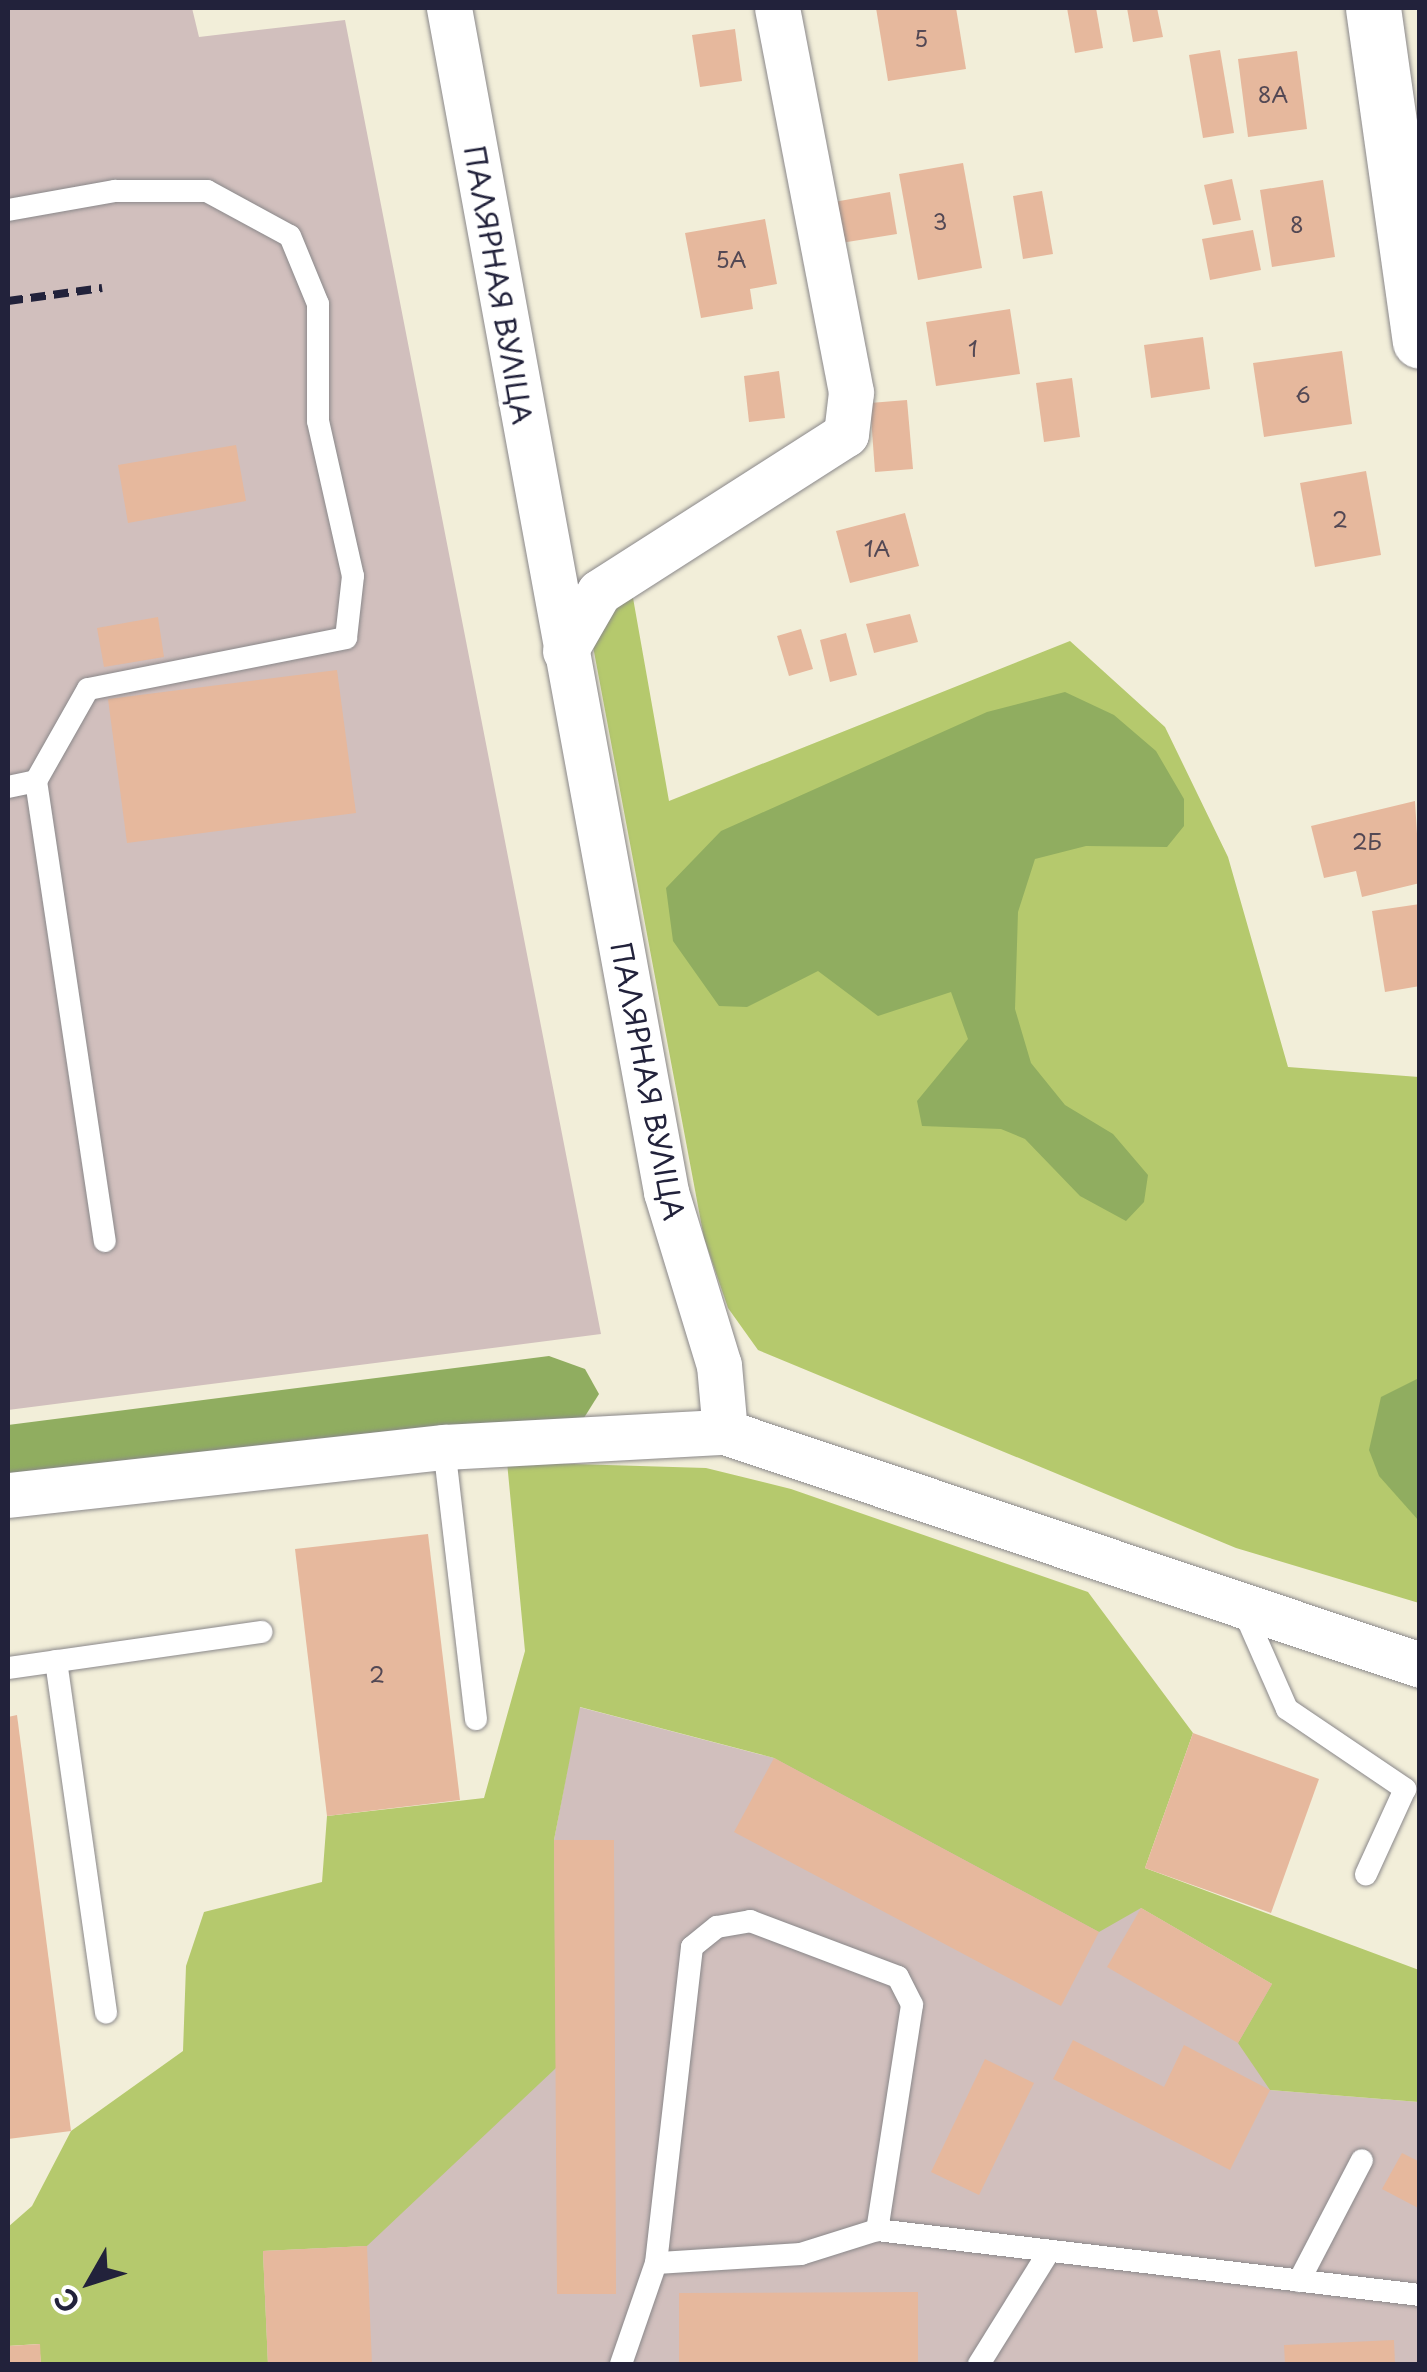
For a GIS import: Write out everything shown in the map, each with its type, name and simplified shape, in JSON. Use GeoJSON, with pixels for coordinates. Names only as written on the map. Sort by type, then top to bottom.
{"type":"FeatureCollection","features":[{"type":"Feature","properties":{"kind":"street","name":"ПАЛЯРНАЯ ВУЛІЦА"},"geometry":{"type":"LineString","coordinates":[[449,8],[666,1192],[719,1365],[726,1432]]}},
{"type":"Feature","properties":{"kind":"street"},"geometry":{"type":"LineString","coordinates":[[566,650],[599,592],[846,434],[851,392],[777,8]]}},
{"type":"Feature","properties":{"kind":"street"},"geometry":{"type":"LineString","coordinates":[[1372,8],[1420,341]]}},
{"type":"Feature","properties":{"kind":"street"},"geometry":{"type":"LineString","coordinates":[[8,1496],[444,1447],[726,1432],[965,1516],[1239,1600],[1420,1665]]}},
{"type":"Feature","properties":{"kind":"lane"},"geometry":{"type":"LineString","coordinates":[[8,210],[115,191],[207,191],[290,236],[318,304],[318,421],[353,576],[346,638],[88,689],[36,781],[105,1242]]}},
{"type":"Feature","properties":{"kind":"lane"},"geometry":{"type":"LineString","coordinates":[[8,787],[36,781]]}},
{"type":"Feature","properties":{"kind":"lane"},"geometry":{"type":"LineString","coordinates":[[444,1447],[476,1719]]}},
{"type":"Feature","properties":{"kind":"lane"},"geometry":{"type":"LineString","coordinates":[[1239,1600],[1286,1709],[1405,1788],[1366,1874]]}},
{"type":"Feature","properties":{"kind":"lane"},"geometry":{"type":"LineString","coordinates":[[8,1668],[262,1632]]}},
{"type":"Feature","properties":{"kind":"lane"},"geometry":{"type":"LineString","coordinates":[[56,1661],[106,2012]]}},
{"type":"Feature","properties":{"kind":"lane"},"geometry":{"type":"LineString","coordinates":[[621,2364],[656,2263],[692,1947],[733,1922],[750,1921],[881,1967],[909,1991],[910,2022],[877,2230]]}},
{"type":"Feature","properties":{"kind":"lane"},"geometry":{"type":"LineString","coordinates":[[1299,2281],[1362,2160]]}},
{"type":"Feature","properties":{"kind":"lane"},"geometry":{"type":"LineString","coordinates":[[656,2263],[801,2254],[877,2230],[1420,2295]]}},
{"type":"Feature","properties":{"kind":"lane"},"geometry":{"type":"LineString","coordinates":[[979,2364],[1048,2253]]}},
{"type":"Feature","properties":{"kind":"shaded area"},"geometry":{"type":"Polygon","coordinates":[[[8,8],[192,8],[199,37],[345,20],[601,1334],[8,1410],[8,8]]]}},
{"type":"Feature","properties":{"kind":"shaded area"},"geometry":{"type":"Polygon","coordinates":[[[579,1707],[774,1758],[1141,1908],[1272,1984],[1270,2090],[1419,2102],[1419,2364],[268,2364],[263,2251],[367,2246],[554,1840],[579,1707]]]}},
{"type":"Feature","properties":{"kind":"green space"},"geometry":{"type":"Polygon","coordinates":[[[630,581],[669,801],[1070,641],[1165,727],[1228,857],[1288,1067],[1419,1077],[1419,1603],[1236,1548],[758,1350],[728,1308],[704,1238],[592,641],[630,581]]]}},
{"type":"Feature","properties":{"kind":"green space"},"geometry":{"type":"Polygon","coordinates":[[[1065,692],[1114,715],[1156,751],[1184,799],[1184,826],[1167,847],[1086,846],[1035,859],[1018,912],[1015,1009],[1031,1063],[1065,1105],[1113,1134],[1148,1175],[1144,1202],[1126,1221],[1080,1196],[1025,1139],[1001,1129],[922,1126],[917,1101],[968,1039],[951,992],[878,1016],[818,971],[747,1007],[719,1006],[673,941],[666,888],[721,831],[987,712],[1065,692]]]}},
{"type":"Feature","properties":{"kind":"green space"},"geometry":{"type":"Polygon","coordinates":[[[549,1356],[585,1369],[599,1394],[582,1421],[8,1482],[8,1425],[549,1356]]]}},
{"type":"Feature","properties":{"kind":"green space"},"geometry":{"type":"Polygon","coordinates":[[[1419,1378],[1419,1521],[1379,1476],[1369,1450],[1381,1397],[1419,1378]]]}},
{"type":"Feature","properties":{"kind":"green space"},"geometry":{"type":"Polygon","coordinates":[[[507,1462],[706,1468],[791,1489],[1088,1592],[1193,1733],[1145,1868],[1419,1970],[1419,2102],[1270,2090],[1238,2043],[1272,1984],[1141,1908],[1099,1932],[774,1758],[580,1707],[554,1840],[556,2068],[367,2246],[263,2251],[268,2364],[41,2364],[39,2344],[8,2346],[8,2227],[32,2206],[71,2131],[183,2051],[186,1966],[204,1912],[322,1882],[327,1816],[484,1798],[525,1651],[507,1462]]]}},
{"type":"Feature","properties":{"kind":"building"},"geometry":{"type":"Polygon","coordinates":[[[876,8],[956,8],[966,69],[888,81],[876,8]]]}},
{"type":"Feature","properties":{"kind":"building"},"geometry":{"type":"Polygon","coordinates":[[[1067,8],[1096,8],[1103,48],[1075,53],[1067,8]]]}},
{"type":"Feature","properties":{"kind":"building"},"geometry":{"type":"Polygon","coordinates":[[[1127,8],[1157,8],[1163,37],[1133,42],[1127,8]]]}},
{"type":"Feature","properties":{"kind":"building"},"geometry":{"type":"Polygon","coordinates":[[[735,29],[742,81],[700,87],[692,35],[735,29]]]}},
{"type":"Feature","properties":{"kind":"building"},"geometry":{"type":"Polygon","coordinates":[[[1220,50],[1234,133],[1203,138],[1189,55],[1220,50]]]}},
{"type":"Feature","properties":{"kind":"building"},"geometry":{"type":"Polygon","coordinates":[[[1297,51],[1307,129],[1248,137],[1238,59],[1297,51]]]}},
{"type":"Feature","properties":{"kind":"building"},"geometry":{"type":"Polygon","coordinates":[[[963,163],[982,268],[918,280],[899,174],[963,163]]]}},
{"type":"Feature","properties":{"kind":"building"},"geometry":{"type":"Polygon","coordinates":[[[1232,179],[1241,220],[1213,225],[1204,185],[1232,179]]]}},
{"type":"Feature","properties":{"kind":"building"},"geometry":{"type":"Polygon","coordinates":[[[1323,180],[1335,257],[1272,267],[1260,190],[1323,180]]]}},
{"type":"Feature","properties":{"kind":"building"},"geometry":{"type":"Polygon","coordinates":[[[1042,191],[1053,254],[1023,259],[1013,196],[1042,191]]]}},
{"type":"Feature","properties":{"kind":"building"},"geometry":{"type":"Polygon","coordinates":[[[890,192],[897,234],[841,243],[834,202],[890,192]]]}},
{"type":"Feature","properties":{"kind":"building"},"geometry":{"type":"Polygon","coordinates":[[[765,219],[777,284],[750,289],[753,309],[701,318],[685,233],[765,219]]]}},
{"type":"Feature","properties":{"kind":"building"},"geometry":{"type":"Polygon","coordinates":[[[1253,230],[1261,270],[1210,280],[1202,239],[1253,230]]]}},
{"type":"Feature","properties":{"kind":"building"},"geometry":{"type":"Polygon","coordinates":[[[1010,309],[1020,374],[936,386],[926,322],[1010,309]]]}},
{"type":"Feature","properties":{"kind":"building"},"geometry":{"type":"Polygon","coordinates":[[[1203,337],[1210,389],[1151,398],[1144,345],[1203,337]]]}},
{"type":"Feature","properties":{"kind":"building"},"geometry":{"type":"Polygon","coordinates":[[[1342,351],[1352,424],[1264,437],[1253,363],[1342,351]]]}},
{"type":"Feature","properties":{"kind":"building"},"geometry":{"type":"Polygon","coordinates":[[[779,371],[785,418],[749,422],[744,376],[779,371]]]}},
{"type":"Feature","properties":{"kind":"building"},"geometry":{"type":"Polygon","coordinates":[[[1072,378],[1080,437],[1044,442],[1036,383],[1072,378]]]}},
{"type":"Feature","properties":{"kind":"building"},"geometry":{"type":"Polygon","coordinates":[[[907,400],[913,469],[875,472],[870,403],[907,400]]]}},
{"type":"Feature","properties":{"kind":"building"},"geometry":{"type":"Polygon","coordinates":[[[236,445],[246,501],[128,523],[118,465],[236,445]]]}},
{"type":"Feature","properties":{"kind":"building"},"geometry":{"type":"Polygon","coordinates":[[[1366,471],[1381,555],[1315,567],[1300,483],[1366,471]]]}},
{"type":"Feature","properties":{"kind":"building"},"geometry":{"type":"Polygon","coordinates":[[[905,513],[919,566],[850,583],[836,531],[905,513]]]}},
{"type":"Feature","properties":{"kind":"building"},"geometry":{"type":"Polygon","coordinates":[[[910,614],[918,642],[874,653],[866,624],[910,614]]]}},
{"type":"Feature","properties":{"kind":"building"},"geometry":{"type":"Polygon","coordinates":[[[158,617],[164,657],[104,667],[97,628],[158,617]]]}},
{"type":"Feature","properties":{"kind":"building"},"geometry":{"type":"Polygon","coordinates":[[[801,629],[813,669],[789,676],[777,636],[801,629]]]}},
{"type":"Feature","properties":{"kind":"building"},"geometry":{"type":"Polygon","coordinates":[[[846,633],[857,675],[830,682],[820,640],[846,633]]]}},
{"type":"Feature","properties":{"kind":"building"},"geometry":{"type":"Polygon","coordinates":[[[337,670],[356,813],[127,843],[108,699],[337,670]]]}},
{"type":"Feature","properties":{"kind":"building"},"geometry":{"type":"Polygon","coordinates":[[[1415,801],[1420,883],[1362,897],[1356,871],[1324,878],[1311,826],[1415,801]]]}},
{"type":"Feature","properties":{"kind":"building"},"geometry":{"type":"Polygon","coordinates":[[[1420,904],[1420,986],[1385,992],[1372,911],[1420,904]]]}},
{"type":"Feature","properties":{"kind":"building"},"geometry":{"type":"Polygon","coordinates":[[[428,1534],[460,1800],[327,1816],[295,1549],[428,1534]]]}},
{"type":"Feature","properties":{"kind":"building"},"geometry":{"type":"Polygon","coordinates":[[[17,1715],[71,2131],[8,2139],[8,1717],[17,1715]]]}},
{"type":"Feature","properties":{"kind":"building"},"geometry":{"type":"Polygon","coordinates":[[[1193,1733],[1319,1779],[1271,1913],[1145,1868],[1193,1733]]]}},
{"type":"Feature","properties":{"kind":"building"},"geometry":{"type":"Polygon","coordinates":[[[774,1758],[1099,1932],[1061,2006],[734,1832],[774,1758]]]}},
{"type":"Feature","properties":{"kind":"building"},"geometry":{"type":"Polygon","coordinates":[[[554,1840],[614,1840],[616,2294],[557,2294],[554,1840]]]}},
{"type":"Feature","properties":{"kind":"building"},"geometry":{"type":"Polygon","coordinates":[[[1141,1908],[1272,1984],[1238,2043],[1107,1967],[1141,1908]]]}},
{"type":"Feature","properties":{"kind":"building"},"geometry":{"type":"Polygon","coordinates":[[[1073,2040],[1164,2087],[1184,2045],[1270,2090],[1230,2170],[1053,2079],[1073,2040]]]}},
{"type":"Feature","properties":{"kind":"building"},"geometry":{"type":"Polygon","coordinates":[[[985,2059],[1034,2083],[979,2195],[931,2172],[985,2059]]]}},
{"type":"Feature","properties":{"kind":"building"},"geometry":{"type":"Polygon","coordinates":[[[1402,2153],[1420,2162],[1420,2209],[1382,2189],[1402,2153]]]}},
{"type":"Feature","properties":{"kind":"building"},"geometry":{"type":"Polygon","coordinates":[[[367,2246],[372,2364],[268,2364],[263,2251],[367,2246]]]}},
{"type":"Feature","properties":{"kind":"building"},"geometry":{"type":"Polygon","coordinates":[[[918,2292],[918,2364],[679,2364],[679,2293],[918,2292]]]}},
{"type":"Feature","properties":{"kind":"building"},"geometry":{"type":"Polygon","coordinates":[[[1394,2340],[1395,2364],[1285,2364],[1284,2345],[1394,2340]]]}},
{"type":"Feature","properties":{"kind":"building"},"geometry":{"type":"Polygon","coordinates":[[[40,2344],[41,2364],[8,2364],[8,2346],[40,2344]]]}},
{"type":"Feature","properties":{"kind":"railway"},"geometry":{"type":"LineString","coordinates":[[8,301],[102,288]]}}]}
